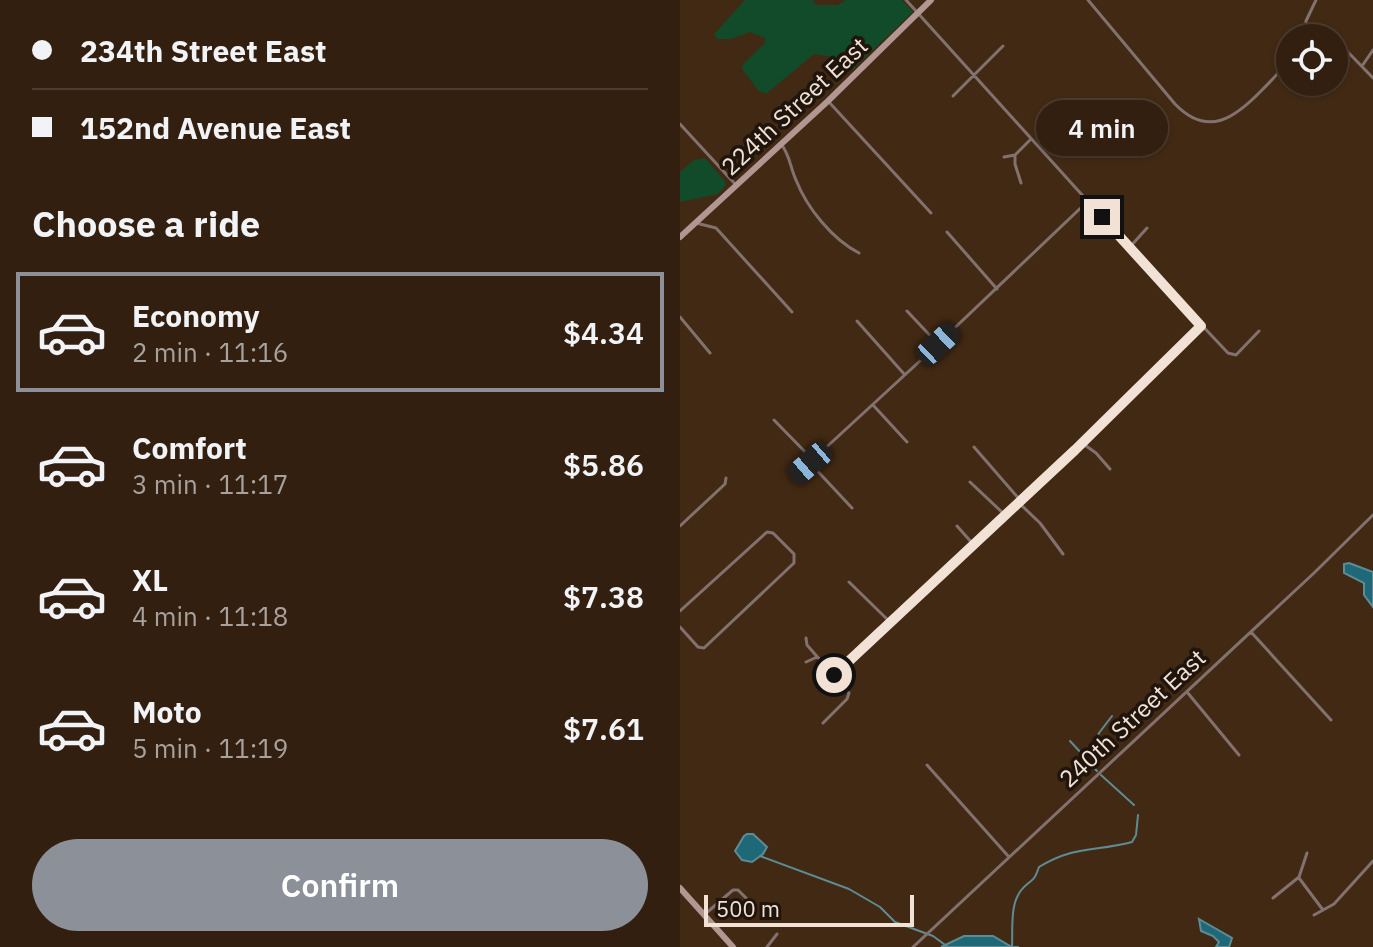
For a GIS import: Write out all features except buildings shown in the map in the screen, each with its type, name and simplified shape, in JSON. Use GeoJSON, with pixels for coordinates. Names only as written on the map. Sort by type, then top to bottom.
{"type":"FeatureCollection","features":[{"type":"Feature","properties":{"kind":"street"},"geometry":{"type":"LineString","coordinates":[[906,0],[1129,248],[1232,356],[1239,353],[1259,331]]}},
{"type":"Feature","properties":{"kind":"street","name":"224th Street East"},"geometry":{"type":"LineString","coordinates":[[680,237],[828,101],[931,0]]}},
{"type":"Feature","properties":{"kind":"street"},"geometry":{"type":"LineString","coordinates":[[1088,0],[1182,111],[1202,121],[1220,121],[1244,108],[1276,75]]}},
{"type":"Feature","properties":{"kind":"street"},"geometry":{"type":"LineString","coordinates":[[1305,24],[1316,0]]}},
{"type":"Feature","properties":{"kind":"street"},"geometry":{"type":"LineString","coordinates":[[953,96],[1003,46]]}},
{"type":"Feature","properties":{"kind":"street"},"geometry":{"type":"LineString","coordinates":[[1362,66],[1373,50]]}},
{"type":"Feature","properties":{"kind":"street"},"geometry":{"type":"LineString","coordinates":[[1348,54],[1373,78]]}},
{"type":"Feature","properties":{"kind":"street"},"geometry":{"type":"LineString","coordinates":[[828,101],[931,213]]}},
{"type":"Feature","properties":{"kind":"street"},"geometry":{"type":"LineString","coordinates":[[680,124],[736,185]]}},
{"type":"Feature","properties":{"kind":"street"},"geometry":{"type":"LineString","coordinates":[[1014,162],[1010,163],[1006,158],[1015,155],[1031,139]]}},
{"type":"Feature","properties":{"kind":"street"},"geometry":{"type":"LineString","coordinates":[[781,144],[789,156],[806,201],[843,243],[859,253]]}},
{"type":"Feature","properties":{"kind":"street"},"geometry":{"type":"LineString","coordinates":[[1015,155],[1014,162],[1021,183]]}},
{"type":"Feature","properties":{"kind":"street"},"geometry":{"type":"LineString","coordinates":[[794,477],[1088,201]]}},
{"type":"Feature","properties":{"kind":"street"},"geometry":{"type":"LineString","coordinates":[[696,223],[716,228],[792,312]]}},
{"type":"Feature","properties":{"kind":"street"},"geometry":{"type":"LineString","coordinates":[[1129,248],[1147,228]]}},
{"type":"Feature","properties":{"kind":"street"},"geometry":{"type":"LineString","coordinates":[[947,232],[997,289]]}},
{"type":"Feature","properties":{"kind":"street"},"geometry":{"type":"LineString","coordinates":[[907,311],[938,344]]}},
{"type":"Feature","properties":{"kind":"street"},"geometry":{"type":"LineString","coordinates":[[680,317],[710,353]]}},
{"type":"Feature","properties":{"kind":"street"},"geometry":{"type":"LineString","coordinates":[[857,321],[905,375]]}},
{"type":"Feature","properties":{"kind":"street"},"geometry":{"type":"LineString","coordinates":[[834,675],[1082,443],[1201,326]]}},
{"type":"Feature","properties":{"kind":"street"},"geometry":{"type":"LineString","coordinates":[[873,405],[907,442]]}},
{"type":"Feature","properties":{"kind":"street"},"geometry":{"type":"LineString","coordinates":[[774,420],[852,508]]}},
{"type":"Feature","properties":{"kind":"street"},"geometry":{"type":"LineString","coordinates":[[1082,443],[1110,469]]}},
{"type":"Feature","properties":{"kind":"street"},"geometry":{"type":"LineString","coordinates":[[974,447],[1063,554]]}},
{"type":"Feature","properties":{"kind":"street"},"geometry":{"type":"LineString","coordinates":[[680,526],[725,484],[726,478]]}},
{"type":"Feature","properties":{"kind":"street"},"geometry":{"type":"LineString","coordinates":[[970,482],[1005,515]]}},
{"type":"Feature","properties":{"kind":"street","name":"240th Street East"},"geometry":{"type":"LineString","coordinates":[[913,947],[1373,515]]}},
{"type":"Feature","properties":{"kind":"street"},"geometry":{"type":"LineString","coordinates":[[957,526],[973,544]]}},
{"type":"Feature","properties":{"kind":"street"},"geometry":{"type":"LineString","coordinates":[[680,611],[769,531],[794,554],[791,567],[702,648],[680,627]]}},
{"type":"Feature","properties":{"kind":"street"},"geometry":{"type":"LineString","coordinates":[[849,582],[890,622]]}},
{"type":"Feature","properties":{"kind":"street"},"geometry":{"type":"LineString","coordinates":[[1251,632],[1331,720]]}},
{"type":"Feature","properties":{"kind":"street"},"geometry":{"type":"LineString","coordinates":[[806,638],[817,657],[849,694],[823,723]]}},
{"type":"Feature","properties":{"kind":"street"},"geometry":{"type":"LineString","coordinates":[[806,662],[817,657]]}},
{"type":"Feature","properties":{"kind":"street"},"geometry":{"type":"LineString","coordinates":[[1187,692],[1239,755]]}},
{"type":"Feature","properties":{"kind":"street"},"geometry":{"type":"LineString","coordinates":[[927,765],[1009,857]]}},
{"type":"Feature","properties":{"kind":"street"},"geometry":{"type":"LineString","coordinates":[[1273,898],[1299,877],[1307,853]]}},
{"type":"Feature","properties":{"kind":"street"},"geometry":{"type":"LineString","coordinates":[[1314,915],[1340,898],[1351,882],[1373,861]]}},
{"type":"Feature","properties":{"kind":"street"},"geometry":{"type":"LineString","coordinates":[[1299,877],[1323,910]]}},
{"type":"Feature","properties":{"kind":"street"},"geometry":{"type":"LineString","coordinates":[[680,888],[733,947]]}},
{"type":"Feature","properties":{"kind":"street"},"geometry":{"type":"LineString","coordinates":[[704,915],[733,890],[738,890],[747,899]]}},
{"type":"Feature","properties":{"kind":"street"},"geometry":{"type":"LineString","coordinates":[[767,947],[777,934]]}},
{"type":"Feature","properties":{"kind":"green space"},"geometry":{"type":"Polygon","coordinates":[[[745,0],[813,0],[816,5],[838,5],[846,0],[902,0],[913,12],[851,71],[833,57],[814,54],[766,94],[758,90],[742,69],[743,64],[765,43],[765,38],[750,32],[731,39],[717,39],[714,34],[745,0]]]}},
{"type":"Feature","properties":{"kind":"green space"},"geometry":{"type":"Polygon","coordinates":[[[705,158],[726,185],[718,194],[680,202],[680,172],[694,160],[705,158]]]}},
{"type":"Feature","properties":{"kind":"water"},"geometry":{"type":"Polygon","coordinates":[[[1344,564],[1373,572],[1373,607],[1364,595],[1364,583],[1344,573],[1344,564]]]}},
{"type":"Feature","properties":{"kind":"water"},"geometry":{"type":"Polygon","coordinates":[[[747,834],[753,834],[767,847],[752,862],[742,860],[735,851],[747,834]]]}},
{"type":"Feature","properties":{"kind":"water"},"geometry":{"type":"Polygon","coordinates":[[[1199,919],[1232,938],[1229,947],[1216,947],[1219,942],[1201,931],[1199,919]]]}},
{"type":"Feature","properties":{"kind":"water"},"geometry":{"type":"Polygon","coordinates":[[[964,936],[993,936],[1012,947],[941,947],[964,936]]]}},
{"type":"Feature","properties":{"kind":"waterway"},"geometry":{"type":"LineString","coordinates":[[1097,771],[1083,756],[1094,745],[1112,716]]}},
{"type":"Feature","properties":{"kind":"waterway"},"geometry":{"type":"LineString","coordinates":[[1070,741],[1083,755]]}},
{"type":"Feature","properties":{"kind":"waterway"},"geometry":{"type":"LineString","coordinates":[[1101,775],[1134,805]]}},
{"type":"Feature","properties":{"kind":"waterway"},"geometry":{"type":"LineString","coordinates":[[1012,947],[1016,900],[1035,877],[1039,867],[1074,852],[1132,842],[1138,815]]}},
{"type":"Feature","properties":{"kind":"waterway"},"geometry":{"type":"LineString","coordinates":[[760,856],[849,889],[880,907],[895,922],[933,936],[948,947]]}},
{"type":"Feature","properties":{"kind":"route"},"geometry":{"type":"LineString","coordinates":[[834,675],[1075,450],[1201,326],[1102,217]]}}]}
